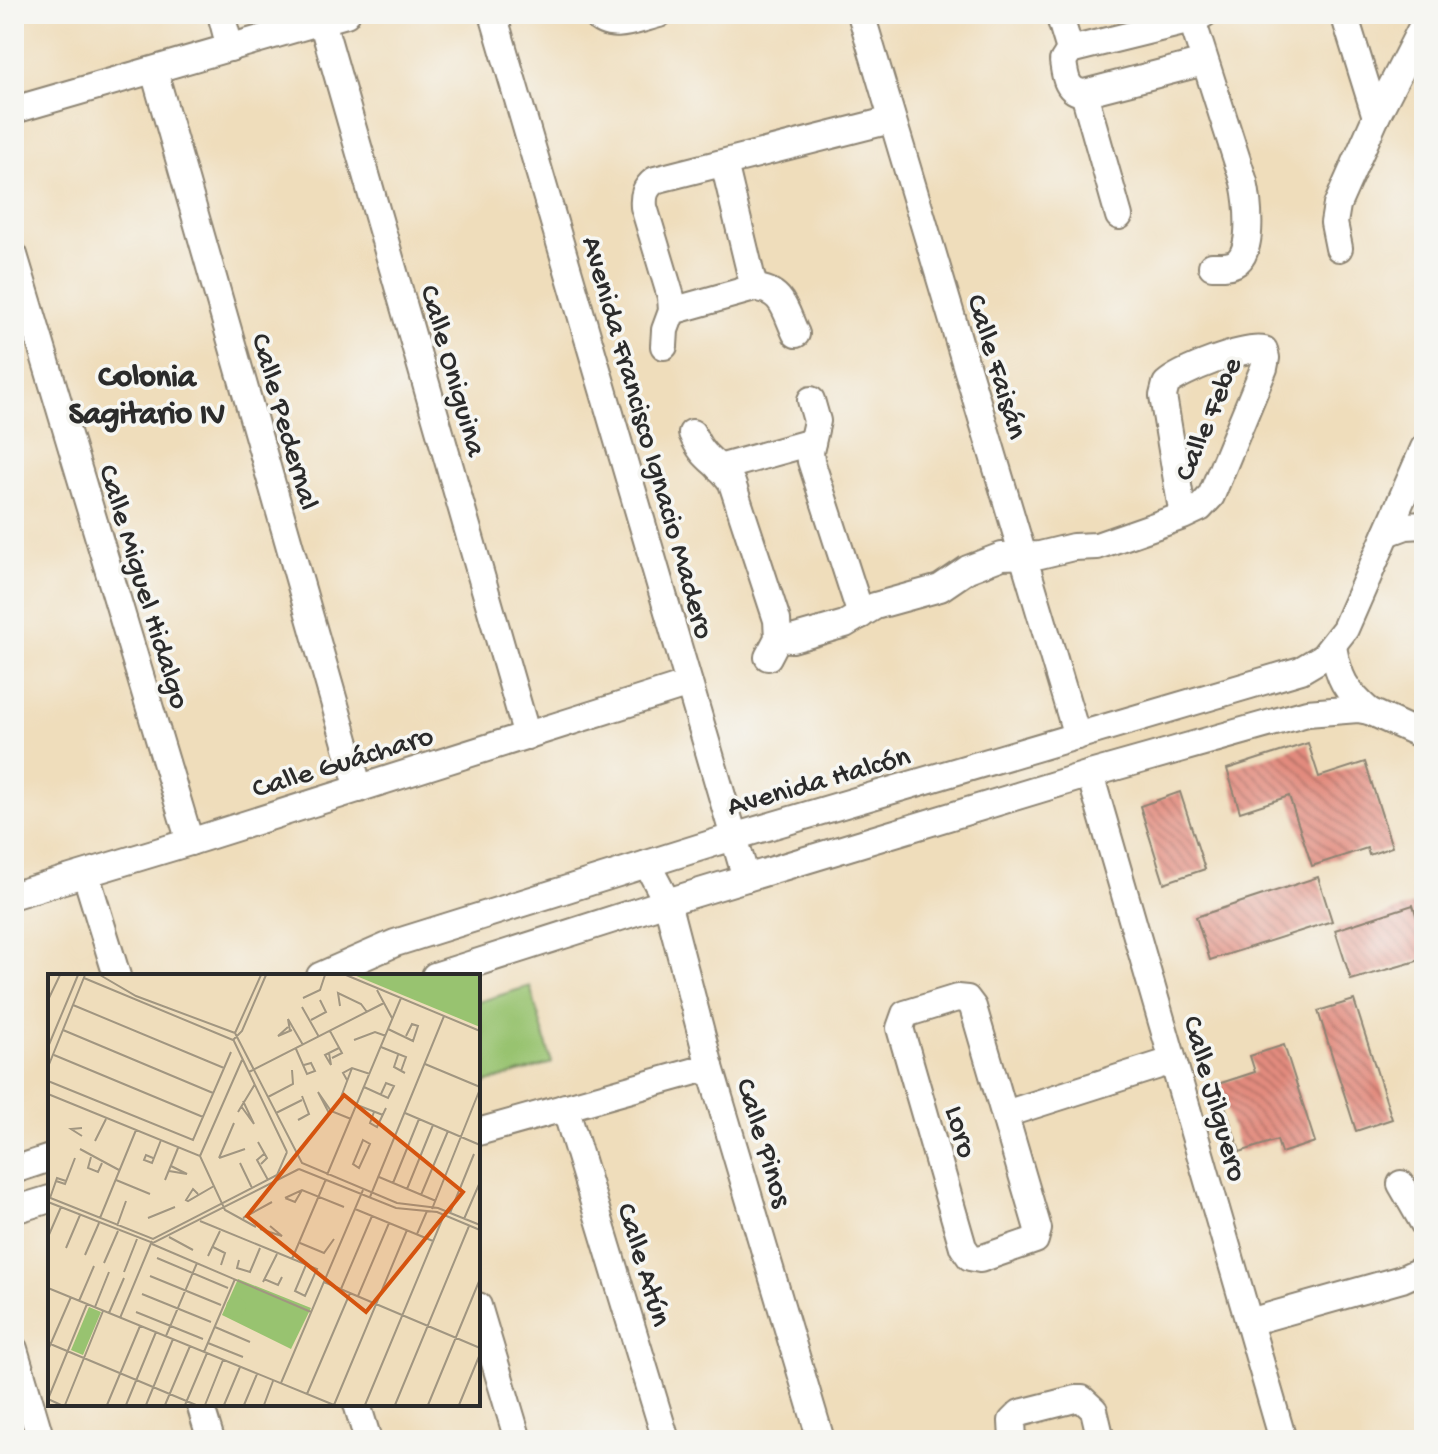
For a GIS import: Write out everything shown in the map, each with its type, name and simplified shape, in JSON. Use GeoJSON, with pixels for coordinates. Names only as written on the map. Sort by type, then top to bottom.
{"type":"FeatureCollection","features":[{"type":"Feature","properties":{"kind":"street"},"geometry":{"type":"LineString","coordinates":[[221,14],[230,48]]}},
{"type":"Feature","properties":{"kind":"street","name":"Avenida Francisco Ignacio Madero"},"geometry":{"type":"LineString","coordinates":[[493,14],[746,878]]}},
{"type":"Feature","properties":{"kind":"street"},"geometry":{"type":"LineString","coordinates":[[594,14],[601,22],[615,25],[659,14]]}},
{"type":"Feature","properties":{"kind":"street","name":"Calle Faisán"},"geometry":{"type":"LineString","coordinates":[[861,14],[1077,736]]}},
{"type":"Feature","properties":{"kind":"street"},"geometry":{"type":"LineString","coordinates":[[1059,14],[1070,50]]}},
{"type":"Feature","properties":{"kind":"street"},"geometry":{"type":"LineString","coordinates":[[1344,14],[1376,117]]}},
{"type":"Feature","properties":{"kind":"street"},"geometry":{"type":"LineString","coordinates":[[1204,62],[1084,93],[1073,90],[1066,78],[1063,61],[1070,50],[1198,17],[1204,62],[1244,182],[1248,213],[1240,259],[1229,265],[1212,266]]}},
{"type":"Feature","properties":{"kind":"street"},"geometry":{"type":"LineString","coordinates":[[14,110],[334,18]]}},
{"type":"Feature","properties":{"kind":"street","name":"Calle Oniguina"},"geometry":{"type":"LineString","coordinates":[[334,18],[527,736]]}},
{"type":"Feature","properties":{"kind":"street"},"geometry":{"type":"LineString","coordinates":[[1339,248],[1334,223],[1337,205],[1376,117],[1424,23]]}},
{"type":"Feature","properties":{"kind":"street","name":"Calle Pedernal"},"geometry":{"type":"LineString","coordinates":[[154,71],[359,789]]}},
{"type":"Feature","properties":{"kind":"street"},"geometry":{"type":"LineString","coordinates":[[1084,93],[1119,216]]}},
{"type":"Feature","properties":{"kind":"street"},"geometry":{"type":"LineString","coordinates":[[664,346],[665,330],[672,311],[671,297],[644,207],[645,191],[655,180],[891,120]]}},
{"type":"Feature","properties":{"kind":"street"},"geometry":{"type":"LineString","coordinates":[[724,163],[754,288]]}},
{"type":"Feature","properties":{"kind":"street","name":"Calle Miguel Hidalgo"},"geometry":{"type":"LineString","coordinates":[[14,255],[190,842]]}},
{"type":"Feature","properties":{"kind":"street"},"geometry":{"type":"LineString","coordinates":[[672,311],[754,288],[767,288],[780,299],[796,334]]}},
{"type":"Feature","properties":{"kind":"street","name":"Calle Febe"},"geometry":{"type":"LineString","coordinates":[[1249,349],[1264,350],[1264,368],[1211,496],[1200,508],[1183,516],[1163,396],[1166,384],[1180,374],[1249,349]]}},
{"type":"Feature","properties":{"kind":"street"},"geometry":{"type":"LineString","coordinates":[[811,400],[817,421],[811,461],[861,615]]}},
{"type":"Feature","properties":{"kind":"street"},"geometry":{"type":"LineString","coordinates":[[692,433],[704,457],[732,483],[777,620],[773,648],[845,624],[875,606],[940,588],[968,569],[1002,556],[1040,555],[1073,547],[1089,548],[1183,516]]}},
{"type":"Feature","properties":{"kind":"street"},"geometry":{"type":"LineString","coordinates":[[719,468],[812,442]]}},
{"type":"Feature","properties":{"kind":"street"},"geometry":{"type":"LineString","coordinates":[[1369,711],[1345,687],[1338,673],[1333,647],[1345,629],[1424,448]]}},
{"type":"Feature","properties":{"kind":"street"},"geometry":{"type":"LineString","coordinates":[[1387,533],[1406,526],[1424,525]]}},
{"type":"Feature","properties":{"kind":"street","name":"Avenida Halcón"},"geometry":{"type":"LineString","coordinates":[[325,974],[395,943],[733,837],[1301,670],[1333,647]]}},
{"type":"Feature","properties":{"kind":"street","name":"Calle Guácharo"},"geometry":{"type":"LineString","coordinates":[[14,895],[689,684]]}},
{"type":"Feature","properties":{"kind":"street"},"geometry":{"type":"LineString","coordinates":[[441,974],[1090,774],[1307,713],[1346,708],[1369,711],[1424,736]]}},
{"type":"Feature","properties":{"kind":"street","name":"Calle Jilguero"},"geometry":{"type":"LineString","coordinates":[[1090,774],[1283,1440]]}},
{"type":"Feature","properties":{"kind":"street","name":"Calle Pinos"},"geometry":{"type":"LineString","coordinates":[[647,864],[667,902],[710,1067],[821,1440]]}},
{"type":"Feature","properties":{"kind":"street"},"geometry":{"type":"LineString","coordinates":[[86,875],[116,974]]}},
{"type":"Feature","properties":{"kind":"street","name":"Loro"},"geometry":{"type":"LineString","coordinates":[[957,998],[967,999],[973,1007],[1005,1114],[1038,1229],[1037,1237],[1031,1242],[980,1259],[970,1257],[963,1247],[900,1023],[909,1013],[957,998]]}},
{"type":"Feature","properties":{"kind":"street"},"geometry":{"type":"LineString","coordinates":[[1005,1114],[1172,1061]]}},
{"type":"Feature","properties":{"kind":"street"},"geometry":{"type":"LineString","coordinates":[[480,1131],[710,1067]]}},
{"type":"Feature","properties":{"kind":"street","name":"Calle Atún"},"geometry":{"type":"LineString","coordinates":[[565,1107],[666,1440]]}},
{"type":"Feature","properties":{"kind":"street"},"geometry":{"type":"LineString","coordinates":[[14,1170],[48,1159]]}},
{"type":"Feature","properties":{"kind":"street"},"geometry":{"type":"LineString","coordinates":[[1401,1184],[1424,1226],[1418,1238],[1424,1256]]}},
{"type":"Feature","properties":{"kind":"street"},"geometry":{"type":"LineString","coordinates":[[14,1210],[48,1200]]}},
{"type":"Feature","properties":{"kind":"street"},"geometry":{"type":"LineString","coordinates":[[1249,1322],[1402,1279],[1424,1269]]}},
{"type":"Feature","properties":{"kind":"street"},"geometry":{"type":"LineString","coordinates":[[480,1313],[518,1440]]}},
{"type":"Feature","properties":{"kind":"street"},"geometry":{"type":"LineString","coordinates":[[14,1349],[41,1440]]}},
{"type":"Feature","properties":{"kind":"street"},"geometry":{"type":"LineString","coordinates":[[1013,1431],[1020,1413],[1082,1399],[1094,1410],[1101,1440]]}},
{"type":"Feature","properties":{"kind":"street"},"geometry":{"type":"LineString","coordinates":[[201,1406],[211,1440]]}},
{"type":"Feature","properties":{"kind":"street"},"geometry":{"type":"LineString","coordinates":[[358,1406],[368,1440]]}},
{"type":"Feature","properties":{"kind":"green space"},"geometry":{"type":"Polygon","coordinates":[[[530,986],[552,1063],[480,1084],[480,1001],[530,986]]]}},
{"type":"Feature","properties":{"kind":"building"},"geometry":{"type":"Polygon","coordinates":[[[1308,743],[1319,777],[1365,762],[1392,847],[1369,855],[1367,848],[1312,866],[1289,796],[1240,812],[1227,769],[1308,743]]]}},
{"type":"Feature","properties":{"kind":"building"},"geometry":{"type":"Polygon","coordinates":[[[1180,792],[1205,869],[1164,883],[1140,806],[1180,792]]]}},
{"type":"Feature","properties":{"kind":"building"},"geometry":{"type":"Polygon","coordinates":[[[1318,877],[1332,921],[1210,960],[1196,917],[1318,877]]]}},
{"type":"Feature","properties":{"kind":"building"},"geometry":{"type":"Polygon","coordinates":[[[1413,905],[1424,940],[1424,959],[1351,980],[1335,930],[1413,905]]]}},
{"type":"Feature","properties":{"kind":"building"},"geometry":{"type":"Polygon","coordinates":[[[1354,1000],[1392,1119],[1356,1131],[1318,1011],[1354,1000]]]}},
{"type":"Feature","properties":{"kind":"building"},"geometry":{"type":"Polygon","coordinates":[[[1284,1045],[1315,1142],[1281,1153],[1277,1140],[1240,1152],[1218,1084],[1255,1072],[1250,1056],[1284,1045]]]}},
{"type":"Feature","properties":{"kind":"district","name":"Colonia Sagitario IV"},"geometry":{"type":"Point","coordinates":[147,392]}}]}
